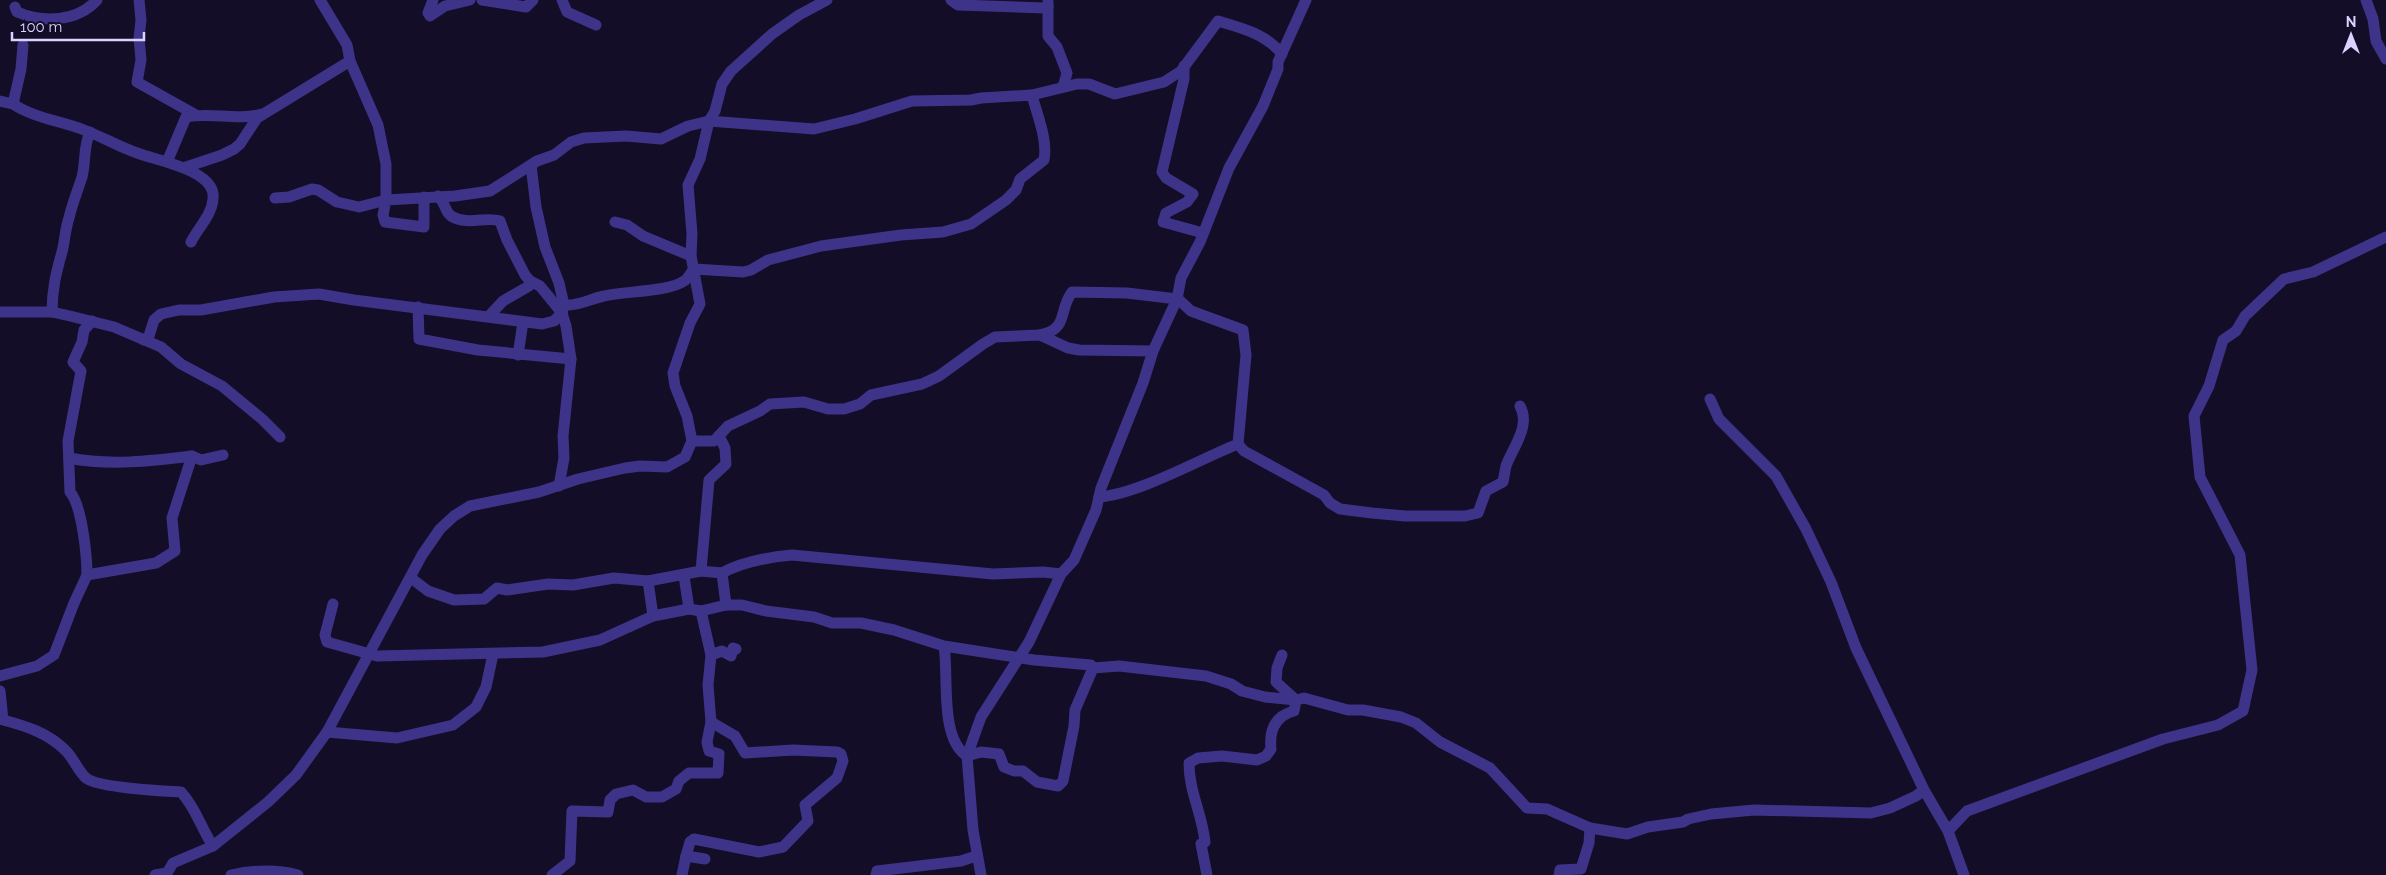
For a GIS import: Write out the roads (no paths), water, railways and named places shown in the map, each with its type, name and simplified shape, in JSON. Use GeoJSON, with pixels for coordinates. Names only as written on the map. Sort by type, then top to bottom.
{"type":"FeatureCollection","features":[{"type":"Feature","properties":{"kind":"street"},"geometry":{"type":"LineString","coordinates":[[15,7],[17,12],[23,14],[59,20],[89,9],[97,0]]}},
{"type":"Feature","properties":{"kind":"street"},"geometry":{"type":"LineString","coordinates":[[139,0],[141,60],[137,82],[196,115]]}},
{"type":"Feature","properties":{"kind":"street"},"geometry":{"type":"LineString","coordinates":[[320,0],[343,37],[350,61],[373,110],[383,143],[386,164],[386,200],[383,215],[386,222],[424,227],[424,197]]}},
{"type":"Feature","properties":{"kind":"street"},"geometry":{"type":"LineString","coordinates":[[433,0],[429,16],[445,6],[470,0]]}},
{"type":"Feature","properties":{"kind":"street"},"geometry":{"type":"LineString","coordinates":[[482,0],[526,8],[534,0]]}},
{"type":"Feature","properties":{"kind":"street"},"geometry":{"type":"LineString","coordinates":[[562,0],[567,12],[596,25]]}},
{"type":"Feature","properties":{"kind":"street"},"geometry":{"type":"LineString","coordinates":[[164,874],[173,863],[213,846],[268,802],[288,783],[327,732],[422,556],[440,529],[464,509],[625,468],[640,466],[667,467],[685,457],[692,441],[687,416],[675,386],[673,373],[690,323],[700,304],[692,256],[688,185],[700,159],[722,84],[730,71],[772,34],[799,15],[827,0]]}},
{"type":"Feature","properties":{"kind":"street"},"geometry":{"type":"LineString","coordinates":[[951,0],[958,5],[1044,8],[1048,3]]}},
{"type":"Feature","properties":{"kind":"street"},"geometry":{"type":"LineString","coordinates":[[981,875],[976,856],[967,756],[981,717],[1029,642],[1061,574],[1074,560],[1096,510],[1099,497],[1143,383],[1153,351],[1177,299],[1181,278],[1203,233],[1221,185],[1263,106],[1282,54],[1306,0]]}},
{"type":"Feature","properties":{"kind":"street"},"geometry":{"type":"LineString","coordinates":[[2366,0],[2374,19],[2376,41],[2386,59]]}},
{"type":"Feature","properties":{"kind":"street"},"geometry":{"type":"LineString","coordinates":[[1048,3],[1048,36],[1057,47],[1067,73],[1063,87]]}},
{"type":"Feature","properties":{"kind":"street"},"geometry":{"type":"LineString","coordinates":[[274,198],[289,198],[312,189],[318,190],[337,202],[359,207],[386,200],[490,191],[531,165],[554,156],[571,142],[584,138],[626,136],[662,139],[688,126],[710,121],[814,129],[855,119],[912,101],[971,100],[1032,95],[1063,87],[1089,84],[1114,94],[1164,82],[1184,66],[1218,21],[1256,33],[1277,48],[1282,54]]}},
{"type":"Feature","properties":{"kind":"street"},"geometry":{"type":"LineString","coordinates":[[13,104],[21,69],[23,46]]}},
{"type":"Feature","properties":{"kind":"street"},"geometry":{"type":"LineString","coordinates":[[186,167],[234,149],[240,144],[257,118],[262,114],[350,61]]}},
{"type":"Feature","properties":{"kind":"street"},"geometry":{"type":"LineString","coordinates":[[1184,66],[1184,79],[1164,156],[1162,172],[1166,178],[1193,194],[1187,202],[1166,213],[1163,222],[1203,233]]}},
{"type":"Feature","properties":{"kind":"street"},"geometry":{"type":"LineString","coordinates":[[694,268],[743,272],[751,270],[768,260],[821,246],[901,235],[943,232],[971,224],[1006,200],[1016,190],[1020,179],[1044,160],[1045,153],[1041,129],[1032,95]]}},
{"type":"Feature","properties":{"kind":"street"},"geometry":{"type":"LineString","coordinates":[[0,101],[90,132],[138,154],[186,167],[201,177],[212,190],[214,198],[208,216],[190,242]]}},
{"type":"Feature","properties":{"kind":"street"},"geometry":{"type":"LineString","coordinates":[[167,162],[183,120],[186,117],[196,115],[247,118],[262,114]]}},
{"type":"Feature","properties":{"kind":"street"},"geometry":{"type":"LineString","coordinates":[[52,312],[52,289],[56,270],[69,217],[81,180],[85,163],[84,155],[90,132]]}},
{"type":"Feature","properties":{"kind":"street"},"geometry":{"type":"LineString","coordinates":[[531,165],[536,207],[545,247],[559,282],[571,359],[563,436],[564,458],[559,486]]}},
{"type":"Feature","properties":{"kind":"street"},"geometry":{"type":"LineString","coordinates":[[438,196],[444,201],[448,214],[453,217],[468,221],[500,221],[515,258],[530,281],[540,286],[563,309]]}},
{"type":"Feature","properties":{"kind":"street"},"geometry":{"type":"LineString","coordinates":[[615,222],[627,225],[643,236],[692,256]]}},
{"type":"Feature","properties":{"kind":"street"},"geometry":{"type":"LineString","coordinates":[[1948,831],[1967,811],[2163,739],[2218,725],[2243,711],[2252,670],[2240,555],[2200,477],[2194,416],[2209,386],[2222,340],[2236,331],[2245,316],[2284,279],[2313,272],[2386,237]]}},
{"type":"Feature","properties":{"kind":"street"},"geometry":{"type":"LineString","coordinates":[[144,340],[149,336],[154,320],[161,314],[179,310],[201,310],[274,297],[319,294],[542,324],[554,321],[563,309],[590,302],[603,296],[674,285],[685,281],[694,268]]}},
{"type":"Feature","properties":{"kind":"street"},"geometry":{"type":"LineString","coordinates":[[489,316],[503,301],[529,286],[530,281]]}},
{"type":"Feature","properties":{"kind":"street"},"geometry":{"type":"LineString","coordinates":[[692,441],[714,441],[728,426],[760,411],[770,404],[804,402],[828,409],[844,409],[860,404],[871,395],[922,384],[939,376],[995,337],[1040,335],[1056,329],[1062,321],[1066,301],[1072,292],[1127,293],[1177,299],[1191,311],[1243,330],[1246,355],[1238,444],[1244,452],[1324,495],[1330,503],[1340,509],[1404,516],[1465,516],[1478,514],[1486,491],[1503,482],[1505,468],[1519,439],[1523,424],[1523,413],[1520,406]]}},
{"type":"Feature","properties":{"kind":"street"},"geometry":{"type":"LineString","coordinates":[[418,307],[419,339],[518,355],[571,359]]}},
{"type":"Feature","properties":{"kind":"street"},"geometry":{"type":"LineString","coordinates":[[0,312],[52,312],[114,327],[161,347],[181,364],[222,386],[262,419],[280,437]]}},
{"type":"Feature","properties":{"kind":"street"},"geometry":{"type":"LineString","coordinates":[[0,676],[36,666],[54,655],[87,575],[87,560],[79,516],[70,492],[68,441],[70,420],[81,371],[73,362],[73,358],[82,342],[84,330],[92,321]]}},
{"type":"Feature","properties":{"kind":"street"},"geometry":{"type":"LineString","coordinates":[[518,355],[522,322]]}},
{"type":"Feature","properties":{"kind":"street"},"geometry":{"type":"LineString","coordinates":[[1040,335],[1068,348],[1078,350],[1153,351]]}},
{"type":"Feature","properties":{"kind":"street"},"geometry":{"type":"LineString","coordinates":[[1710,399],[1718,419],[1776,476],[1806,529],[1830,582],[1856,648],[1924,790],[1948,831],[1964,875]]}},
{"type":"Feature","properties":{"kind":"street"},"geometry":{"type":"LineString","coordinates":[[701,571],[709,480],[726,464],[725,448],[719,436]]}},
{"type":"Feature","properties":{"kind":"street"},"geometry":{"type":"LineString","coordinates":[[1099,497],[1129,490],[1238,444]]}},
{"type":"Feature","properties":{"kind":"street"},"geometry":{"type":"LineString","coordinates":[[69,458],[94,463],[129,463],[192,456],[201,460],[223,455]]}},
{"type":"Feature","properties":{"kind":"street"},"geometry":{"type":"LineString","coordinates":[[87,575],[156,563],[174,552],[172,518],[192,456]]}},
{"type":"Feature","properties":{"kind":"street"},"geometry":{"type":"LineString","coordinates":[[411,578],[428,591],[454,600],[467,601],[484,599],[497,588],[508,590],[548,584],[573,585],[614,578],[648,582],[701,571],[722,573],[760,560],[792,555],[993,574],[1043,572],[1061,574]]}},
{"type":"Feature","properties":{"kind":"street"},"geometry":{"type":"LineString","coordinates":[[722,573],[726,605]]}},
{"type":"Feature","properties":{"kind":"street"},"geometry":{"type":"LineString","coordinates":[[684,576],[689,609]]}},
{"type":"Feature","properties":{"kind":"street"},"geometry":{"type":"LineString","coordinates":[[648,582],[653,616]]}},
{"type":"Feature","properties":{"kind":"street"},"geometry":{"type":"LineString","coordinates":[[333,604],[331,620],[326,634],[327,642],[370,652],[377,656],[493,654],[520,651],[543,652],[600,640],[653,616],[689,609],[701,612],[726,605],[742,605],[766,612],[814,618],[832,623],[861,623],[894,630],[944,646],[1019,658],[1090,665],[1093,668],[1119,666],[1206,676],[1231,684],[1242,691],[1265,697],[1296,700],[1304,698],[1348,710],[1363,710],[1401,717],[1416,723],[1440,742],[1490,768],[1527,808],[1547,809],[1590,828],[1627,834],[1683,822],[1688,818],[1754,810],[1872,813],[1890,808],[1916,796],[1924,790]]}},
{"type":"Feature","properties":{"kind":"street"},"geometry":{"type":"LineString","coordinates":[[552,875],[570,861],[572,811],[608,812],[610,800],[616,794],[625,791],[638,791],[646,797],[662,797],[676,789],[679,781],[689,773],[718,773],[719,754],[712,754],[709,751],[707,742],[711,722],[708,685],[711,655],[701,612]]}},
{"type":"Feature","properties":{"kind":"street"},"geometry":{"type":"LineString","coordinates":[[944,646],[948,710],[957,746],[967,756]]}},
{"type":"Feature","properties":{"kind":"street"},"geometry":{"type":"LineString","coordinates":[[711,655],[722,651],[731,656],[733,648],[736,649]]}},
{"type":"Feature","properties":{"kind":"street"},"geometry":{"type":"LineString","coordinates":[[327,732],[397,738],[453,725],[476,707],[486,687],[493,654]]}},
{"type":"Feature","properties":{"kind":"street"},"geometry":{"type":"LineString","coordinates":[[1282,655],[1277,668],[1276,682],[1296,700]]}},
{"type":"Feature","properties":{"kind":"street"},"geometry":{"type":"LineString","coordinates":[[967,756],[982,752],[999,754],[1004,767],[1014,771],[1023,771],[1037,782],[1058,786],[1063,781],[1075,710],[1093,668]]}},
{"type":"Feature","properties":{"kind":"street"},"geometry":{"type":"LineString","coordinates":[[0,691],[3,720],[32,728],[47,736],[66,750],[87,778],[122,788],[181,792],[193,805],[201,828],[213,846]]}},
{"type":"Feature","properties":{"kind":"street"},"geometry":{"type":"LineString","coordinates":[[1207,875],[1202,844],[1205,842],[1203,822],[1189,782],[1189,763],[1198,758],[1222,756],[1257,760],[1266,756],[1271,749],[1270,741],[1276,720],[1281,715],[1294,712],[1296,700]]}},
{"type":"Feature","properties":{"kind":"street"},"geometry":{"type":"LineString","coordinates":[[682,875],[690,842],[694,840],[759,852],[783,847],[808,821],[805,805],[836,778],[843,764],[843,757],[837,752],[793,750],[745,754],[735,736],[711,722]]}},
{"type":"Feature","properties":{"kind":"street"},"geometry":{"type":"LineString","coordinates":[[1559,875],[1560,870],[1581,869],[1589,843],[1590,828]]}},
{"type":"Feature","properties":{"kind":"street"},"geometry":{"type":"LineString","coordinates":[[686,856],[705,860]]}},
{"type":"Feature","properties":{"kind":"street"},"geometry":{"type":"LineString","coordinates":[[876,875],[877,871],[961,861],[976,856]]}},
{"type":"Feature","properties":{"kind":"street"},"geometry":{"type":"LineString","coordinates":[[230,875],[252,870],[284,871],[298,875]]}}]}
